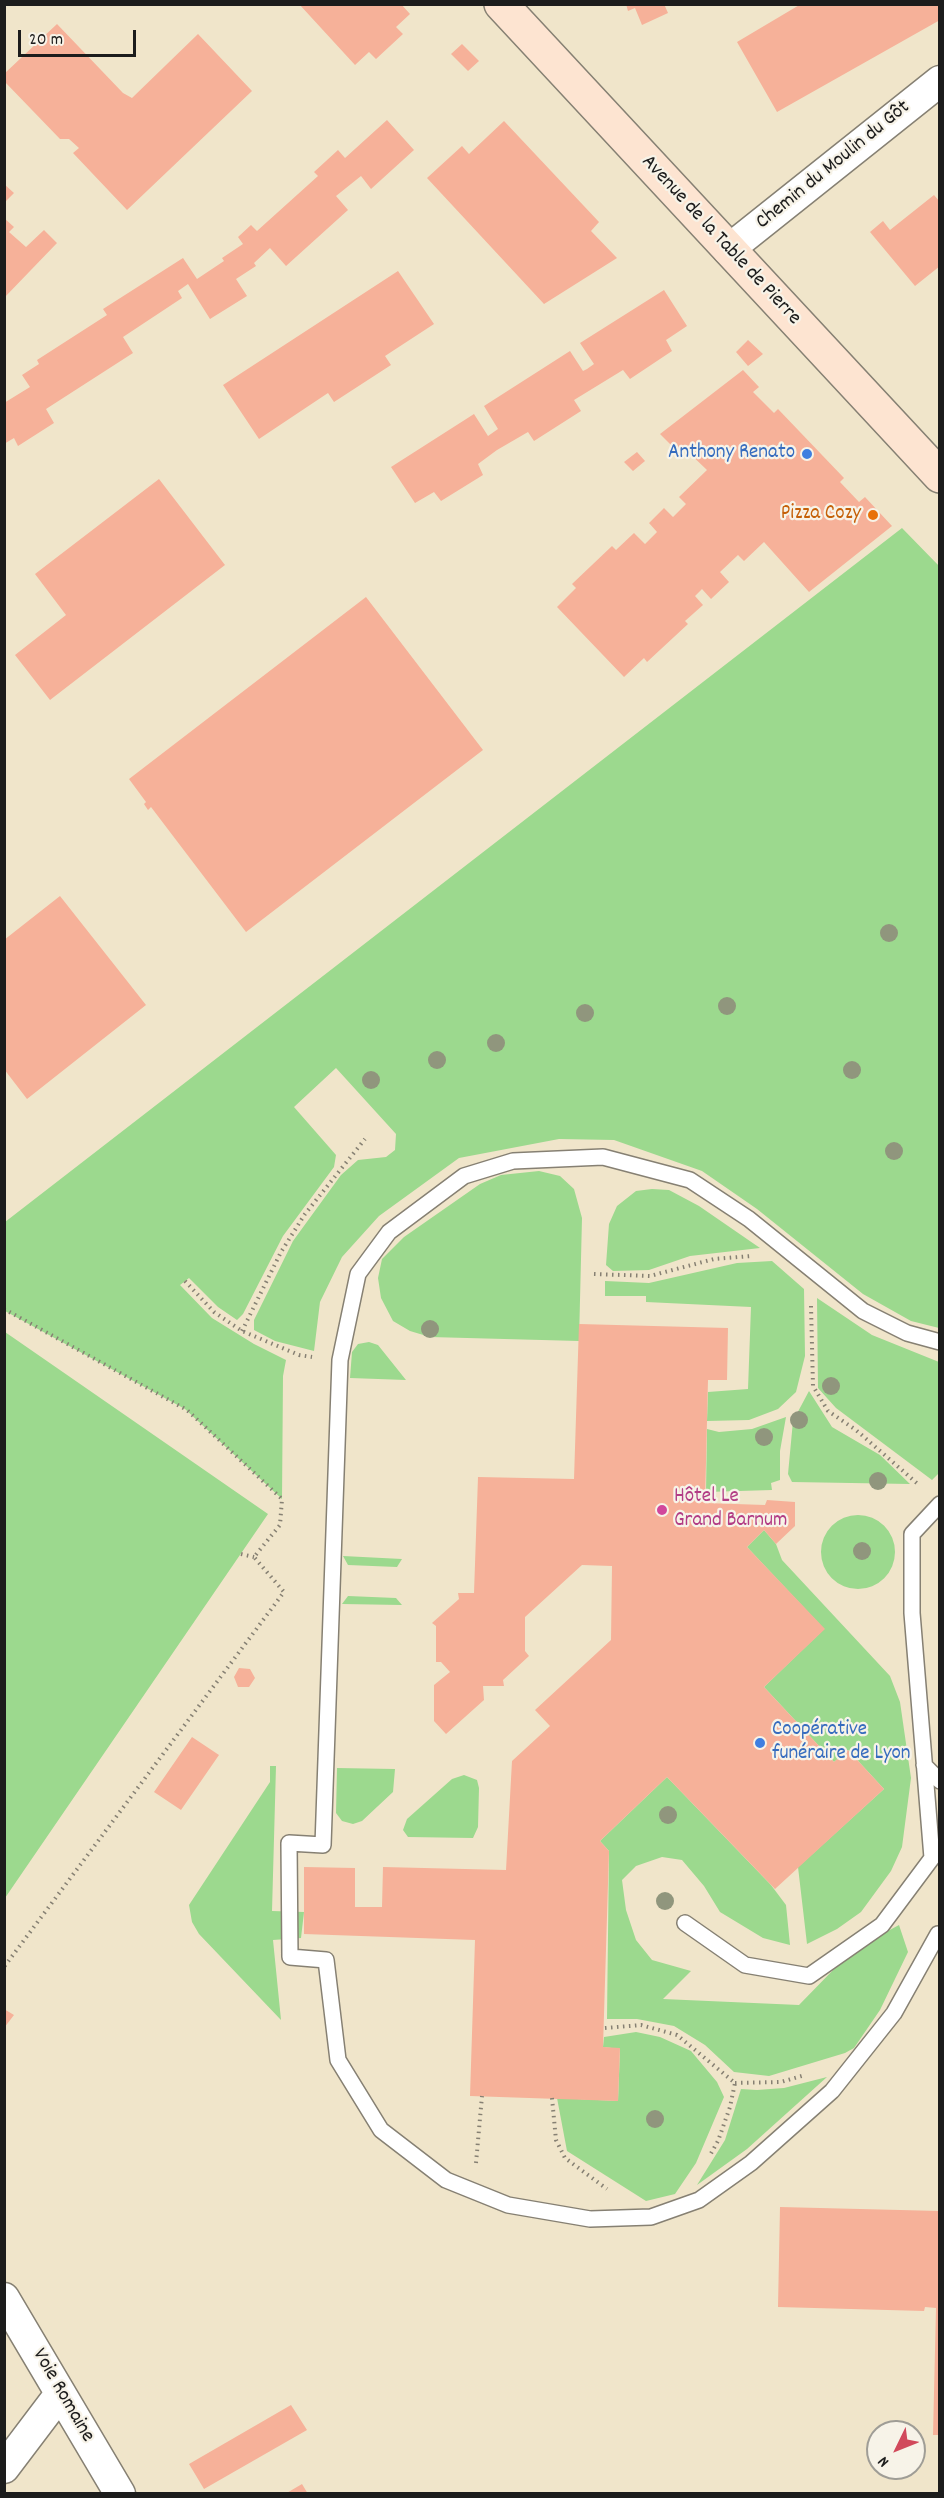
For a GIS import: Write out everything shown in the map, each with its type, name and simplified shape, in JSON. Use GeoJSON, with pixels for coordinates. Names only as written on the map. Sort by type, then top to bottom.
{"type":"FeatureCollection","features":[{"type":"Feature","properties":{"kind":"main road","name":"Avenue de la Table de Pierre"},"geometry":{"type":"LineString","coordinates":[[501,4],[939,476]]}},
{"type":"Feature","properties":{"kind":"street","name":"Chemin du Moulin du Gôt"},"geometry":{"type":"LineString","coordinates":[[728,250],[939,81]]}},
{"type":"Feature","properties":{"kind":"street","name":"Voie Romaine"},"geometry":{"type":"LineString","coordinates":[[4,2298],[120,2493]]}},
{"type":"Feature","properties":{"kind":"street"},"geometry":{"type":"LineString","coordinates":[[4,2468],[60,2394]]}},
{"type":"Feature","properties":{"kind":"lane"},"geometry":{"type":"LineString","coordinates":[[938,1934],[894,2013],[832,2091],[751,2163],[699,2200],[680,2207],[651,2217],[590,2219],[508,2205],[446,2180],[381,2130],[338,2060],[326,1960],[290,1957],[289,1843],[322,1845],[340,1360],[358,1274],[389,1232],[464,1176],[513,1161],[603,1157],[690,1180],[749,1219],[814,1274],[863,1311],[907,1333],[939,1342]]}},
{"type":"Feature","properties":{"kind":"lane"},"geometry":{"type":"LineString","coordinates":[[685,1923],[745,1965],[809,1976],[882,1925],[932,1858],[912,1613],[912,1534],[939,1504]]}},
{"type":"Feature","properties":{"kind":"lane"},"geometry":{"type":"LineString","coordinates":[[924,1765],[939,1781]]}},
{"type":"Feature","properties":{"kind":"path"},"geometry":{"type":"LineString","coordinates":[[242,1331],[281,1252],[304,1214],[365,1140]]}},
{"type":"Feature","properties":{"kind":"path"},"geometry":{"type":"LineString","coordinates":[[594,1274],[651,1275],[714,1259],[766,1255],[783,1248]]}},
{"type":"Feature","properties":{"kind":"path"},"geometry":{"type":"LineString","coordinates":[[814,1274],[810,1295],[813,1386],[828,1411],[898,1464],[939,1504]]}},
{"type":"Feature","properties":{"kind":"path"},"geometry":{"type":"LineString","coordinates":[[185,1281],[214,1312],[242,1331],[299,1355],[340,1360]]}},
{"type":"Feature","properties":{"kind":"path"},"geometry":{"type":"LineString","coordinates":[[4,1309],[187,1410],[282,1499],[280,1525],[254,1557]]}},
{"type":"Feature","properties":{"kind":"path"},"geometry":{"type":"LineString","coordinates":[[4,1967],[284,1592],[254,1557],[241,1554]]}},
{"type":"Feature","properties":{"kind":"path"},"geometry":{"type":"LineString","coordinates":[[605,2028],[641,2025],[677,2035],[735,2083],[781,2082],[854,2064]]}},
{"type":"Feature","properties":{"kind":"path"},"geometry":{"type":"LineString","coordinates":[[680,2207],[718,2140],[730,2107],[735,2083]]}},
{"type":"Feature","properties":{"kind":"path"},"geometry":{"type":"LineString","coordinates":[[473,2191],[482,2096]]}},
{"type":"Feature","properties":{"kind":"path"},"geometry":{"type":"LineString","coordinates":[[552,2098],[556,2140],[565,2158],[583,2173],[651,2217]]}},
{"type":"Feature","properties":{"kind":"green space"},"geometry":{"type":"Polygon","coordinates":[[[902,528],[940,567],[939,1328],[911,1321],[863,1294],[757,1209],[702,1171],[614,1140],[559,1139],[459,1158],[379,1216],[342,1257],[320,1302],[314,1351],[275,1341],[254,1330],[254,1320],[293,1241],[341,1175],[358,1160],[386,1157],[395,1150],[396,1134],[336,1068],[294,1107],[336,1155],[334,1167],[283,1236],[243,1314],[237,1320],[218,1307],[189,1278],[180,1285],[212,1318],[254,1344],[286,1360],[283,1376],[282,1499],[185,1409],[5,1311],[5,1222],[902,528]]]}},
{"type":"Feature","properties":{"kind":"green space"},"geometry":{"type":"Polygon","coordinates":[[[539,1171],[560,1176],[574,1189],[582,1218],[579,1341],[430,1337],[410,1331],[393,1321],[381,1298],[378,1278],[382,1259],[404,1237],[480,1184],[501,1175],[539,1171]]]}},
{"type":"Feature","properties":{"kind":"green space"},"geometry":{"type":"Polygon","coordinates":[[[669,1190],[699,1206],[760,1248],[690,1256],[649,1270],[613,1271],[606,1265],[609,1224],[617,1206],[636,1191],[669,1190]]]}},
{"type":"Feature","properties":{"kind":"green space"},"geometry":{"type":"Polygon","coordinates":[[[772,1261],[804,1289],[805,1356],[796,1392],[778,1409],[749,1420],[707,1421],[708,1392],[748,1389],[751,1307],[646,1302],[646,1296],[605,1296],[605,1281],[649,1283],[737,1263],[772,1261]]]}},
{"type":"Feature","properties":{"kind":"green space"},"geometry":{"type":"Polygon","coordinates":[[[817,1298],[872,1335],[939,1362],[939,1473],[932,1480],[836,1408],[818,1388],[817,1298]]]}},
{"type":"Feature","properties":{"kind":"green space"},"geometry":{"type":"Polygon","coordinates":[[[5,1332],[268,1514],[5,1898],[5,1332]]]}},
{"type":"Feature","properties":{"kind":"green space"},"geometry":{"type":"Polygon","coordinates":[[[369,1342],[378,1345],[406,1380],[350,1378],[352,1352],[358,1344],[369,1342]]]}},
{"type":"Feature","properties":{"kind":"green space"},"geometry":{"type":"Polygon","coordinates":[[[809,1391],[832,1427],[880,1455],[910,1484],[792,1482],[788,1474],[793,1421],[809,1391]]]}},
{"type":"Feature","properties":{"kind":"green space"},"geometry":{"type":"Polygon","coordinates":[[[786,1417],[780,1451],[780,1480],[771,1483],[772,1490],[706,1492],[707,1429],[719,1432],[752,1429],[786,1417]]]}},
{"type":"Feature","properties":{"kind":"green space"},"geometry":{"type":"Polygon","coordinates":[[[858,1515],[872,1518],[884,1526],[892,1538],[895,1552],[892,1566],[884,1578],[872,1586],[858,1589],[844,1586],[832,1578],[824,1566],[821,1552],[824,1538],[832,1526],[844,1518],[858,1515]]]}},
{"type":"Feature","properties":{"kind":"green space"},"geometry":{"type":"Polygon","coordinates":[[[764,1530],[776,1544],[782,1560],[890,1676],[900,1702],[911,1778],[902,1847],[891,1871],[861,1912],[837,1929],[807,1944],[798,1867],[884,1789],[848,1750],[834,1762],[764,1687],[824,1629],[747,1547],[764,1530]]]}},
{"type":"Feature","properties":{"kind":"green space"},"geometry":{"type":"Polygon","coordinates":[[[343,1556],[402,1559],[397,1567],[348,1565],[343,1556]]]}},
{"type":"Feature","properties":{"kind":"green space"},"geometry":{"type":"Polygon","coordinates":[[[348,1596],[396,1598],[402,1605],[342,1604],[348,1596]]]}},
{"type":"Feature","properties":{"kind":"green space"},"geometry":{"type":"Polygon","coordinates":[[[270,1766],[276,1766],[272,1911],[304,1912],[301,1938],[273,1940],[281,2020],[199,1934],[192,1922],[189,1905],[270,1782],[270,1766]]]}},
{"type":"Feature","properties":{"kind":"green space"},"geometry":{"type":"Polygon","coordinates":[[[337,1768],[395,1769],[393,1792],[362,1821],[353,1824],[342,1821],[336,1813],[337,1768]]]}},
{"type":"Feature","properties":{"kind":"green space"},"geometry":{"type":"Polygon","coordinates":[[[464,1775],[477,1780],[479,1788],[478,1827],[473,1838],[408,1837],[403,1830],[407,1819],[452,1779],[464,1775]]]}},
{"type":"Feature","properties":{"kind":"green space"},"geometry":{"type":"Polygon","coordinates":[[[667,1777],[771,1885],[786,1905],[790,1945],[763,1938],[720,1912],[704,1886],[682,1860],[662,1857],[636,1866],[622,1880],[626,1910],[636,1940],[652,1960],[691,1971],[663,1999],[799,2005],[836,1967],[873,1939],[899,1925],[908,1952],[880,2010],[854,2048],[845,2053],[769,2076],[734,2072],[705,2045],[674,2026],[637,2019],[607,2019],[609,1851],[600,1841],[667,1777]]]}},
{"type":"Feature","properties":{"kind":"green space"},"geometry":{"type":"Polygon","coordinates":[[[636,2032],[660,2037],[691,2051],[717,2082],[724,2097],[696,2163],[675,2194],[646,2201],[567,2151],[557,2098],[618,2101],[620,2049],[603,2047],[604,2037],[636,2032]]]}},
{"type":"Feature","properties":{"kind":"green space"},"geometry":{"type":"Polygon","coordinates":[[[827,2077],[747,2149],[697,2185],[725,2140],[741,2089],[784,2088],[827,2077]]]}},
{"type":"Feature","properties":{"kind":"building"},"geometry":{"type":"Polygon","coordinates":[[[299,4],[401,4],[410,14],[396,27],[403,34],[376,59],[369,52],[355,65],[299,4]]]}},
{"type":"Feature","properties":{"kind":"building"},"geometry":{"type":"Polygon","coordinates":[[[626,4],[664,4],[668,13],[642,25],[635,8],[628,11],[626,4]]]}},
{"type":"Feature","properties":{"kind":"building"},"geometry":{"type":"Polygon","coordinates":[[[801,4],[940,4],[940,20],[777,112],[737,42],[801,4]]]}},
{"type":"Feature","properties":{"kind":"building"},"geometry":{"type":"Polygon","coordinates":[[[57,24],[123,93],[132,98],[198,34],[252,91],[127,210],[73,153],[79,148],[69,139],[60,139],[4,81],[4,74],[57,24]]]}},
{"type":"Feature","properties":{"kind":"building"},"geometry":{"type":"Polygon","coordinates":[[[462,44],[479,61],[468,71],[451,54],[462,44]]]}},
{"type":"Feature","properties":{"kind":"building"},"geometry":{"type":"Polygon","coordinates":[[[387,120],[414,150],[371,189],[361,176],[336,196],[348,210],[286,266],[270,248],[254,263],[256,266],[236,279],[247,296],[210,319],[188,284],[178,291],[182,298],[123,337],[133,353],[46,409],[54,423],[18,446],[14,438],[4,444],[4,403],[30,387],[22,375],[39,364],[37,360],[107,315],[103,309],[183,258],[197,279],[224,261],[222,258],[243,244],[238,237],[251,225],[257,231],[318,176],[314,172],[338,150],[345,158],[387,120]]]}},
{"type":"Feature","properties":{"kind":"building"},"geometry":{"type":"Polygon","coordinates":[[[504,121],[599,222],[591,231],[617,258],[544,304],[427,178],[462,146],[469,154],[504,121]]]}},
{"type":"Feature","properties":{"kind":"building"},"geometry":{"type":"Polygon","coordinates":[[[4,184],[14,193],[4,203],[4,184]]]}},
{"type":"Feature","properties":{"kind":"building"},"geometry":{"type":"Polygon","coordinates":[[[934,195],[940,202],[940,266],[915,286],[870,232],[883,221],[890,230],[934,195]]]}},
{"type":"Feature","properties":{"kind":"building"},"geometry":{"type":"Polygon","coordinates":[[[4,218],[14,227],[9,232],[26,247],[44,230],[57,243],[4,298],[4,218]]]}},
{"type":"Feature","properties":{"kind":"building"},"geometry":{"type":"Polygon","coordinates":[[[398,271],[434,324],[385,356],[391,365],[334,402],[328,393],[259,439],[223,385],[398,271]]]}},
{"type":"Feature","properties":{"kind":"building"},"geometry":{"type":"Polygon","coordinates":[[[664,290],[687,326],[666,340],[672,351],[630,379],[623,370],[574,400],[581,411],[534,441],[528,432],[497,450],[478,464],[483,475],[441,501],[434,492],[415,503],[391,467],[474,414],[488,436],[498,429],[484,406],[570,351],[583,371],[587,369],[594,364],[580,343],[664,290]]]}},
{"type":"Feature","properties":{"kind":"building"},"geometry":{"type":"Polygon","coordinates":[[[748,340],[763,354],[748,366],[736,352],[748,340]]]}},
{"type":"Feature","properties":{"kind":"building"},"geometry":{"type":"Polygon","coordinates":[[[743,370],[759,387],[753,392],[774,413],[778,409],[844,478],[840,482],[859,502],[865,497],[892,526],[809,592],[764,542],[744,561],[738,555],[720,572],[729,582],[711,599],[702,589],[695,596],[703,605],[685,621],[688,624],[647,662],[644,658],[624,677],[557,607],[576,588],[572,584],[612,546],[616,550],[634,533],[645,544],[657,532],[649,523],[664,508],[673,517],[686,504],[679,497],[707,470],[685,449],[681,455],[660,434],[743,370]]]}},
{"type":"Feature","properties":{"kind":"building"},"geometry":{"type":"Polygon","coordinates":[[[637,452],[645,461],[633,471],[624,462],[637,452]]]}},
{"type":"Feature","properties":{"kind":"building"},"geometry":{"type":"Polygon","coordinates":[[[159,479],[225,565],[50,700],[15,655],[66,615],[35,574],[159,479]]]}},
{"type":"Feature","properties":{"kind":"building"},"geometry":{"type":"Polygon","coordinates":[[[366,597],[483,750],[246,932],[151,807],[148,810],[144,804],[146,802],[129,779],[366,597]]]}},
{"type":"Feature","properties":{"kind":"building"},"geometry":{"type":"Polygon","coordinates":[[[60,896],[146,1005],[27,1099],[4,1069],[4,940],[60,896]]]}},
{"type":"Feature","properties":{"kind":"building"},"geometry":{"type":"Polygon","coordinates":[[[579,1324],[728,1328],[727,1380],[708,1380],[705,1503],[765,1505],[767,1500],[795,1502],[795,1526],[776,1544],[764,1530],[747,1547],[825,1629],[764,1687],[834,1762],[848,1750],[884,1789],[775,1889],[667,1777],[600,1841],[609,1851],[603,2047],[620,2048],[618,2101],[470,2096],[475,1940],[304,1934],[304,1867],[355,1868],[355,1907],[382,1907],[383,1867],[506,1870],[512,1761],[550,1726],[535,1710],[611,1640],[612,1566],[582,1565],[525,1617],[525,1651],[529,1656],[503,1680],[504,1686],[483,1686],[484,1700],[446,1734],[434,1721],[434,1685],[450,1672],[441,1662],[436,1662],[436,1626],[432,1623],[459,1599],[458,1593],[474,1593],[478,1477],[574,1479],[579,1324]]]}},
{"type":"Feature","properties":{"kind":"building"},"geometry":{"type":"Polygon","coordinates":[[[239,1668],[250,1669],[255,1678],[249,1687],[238,1687],[234,1677],[239,1668]]]}},
{"type":"Feature","properties":{"kind":"building"},"geometry":{"type":"Polygon","coordinates":[[[192,1737],[219,1755],[181,1810],[154,1792],[192,1737]]]}},
{"type":"Feature","properties":{"kind":"building"},"geometry":{"type":"Polygon","coordinates":[[[4,2009],[14,2015],[4,2028],[4,2009]]]}},
{"type":"Feature","properties":{"kind":"building"},"geometry":{"type":"Polygon","coordinates":[[[780,2207],[940,2211],[940,2435],[933,2435],[936,2308],[925,2307],[924,2311],[778,2307],[780,2207]]]}},
{"type":"Feature","properties":{"kind":"building"},"geometry":{"type":"Polygon","coordinates":[[[291,2405],[307,2430],[204,2489],[189,2464],[291,2405]]]}},
{"type":"Feature","properties":{"kind":"building"},"geometry":{"type":"Polygon","coordinates":[[[302,2484],[308,2494],[285,2494],[302,2484]]]}},
{"type":"Feature","properties":{"kind":"place","name":"Anthony Renato"},"geometry":{"type":"Point","coordinates":[807,454]}},
{"type":"Feature","properties":{"kind":"place","name":"Pizza Cozy"},"geometry":{"type":"Point","coordinates":[873,515]}},
{"type":"Feature","properties":{"kind":"place","name":"Hôtel Le Grand Barnum"},"geometry":{"type":"Point","coordinates":[662,1510]}},
{"type":"Feature","properties":{"kind":"place","name":"Coopérative funéraire de Lyon"},"geometry":{"type":"Point","coordinates":[760,1743]}}]}
